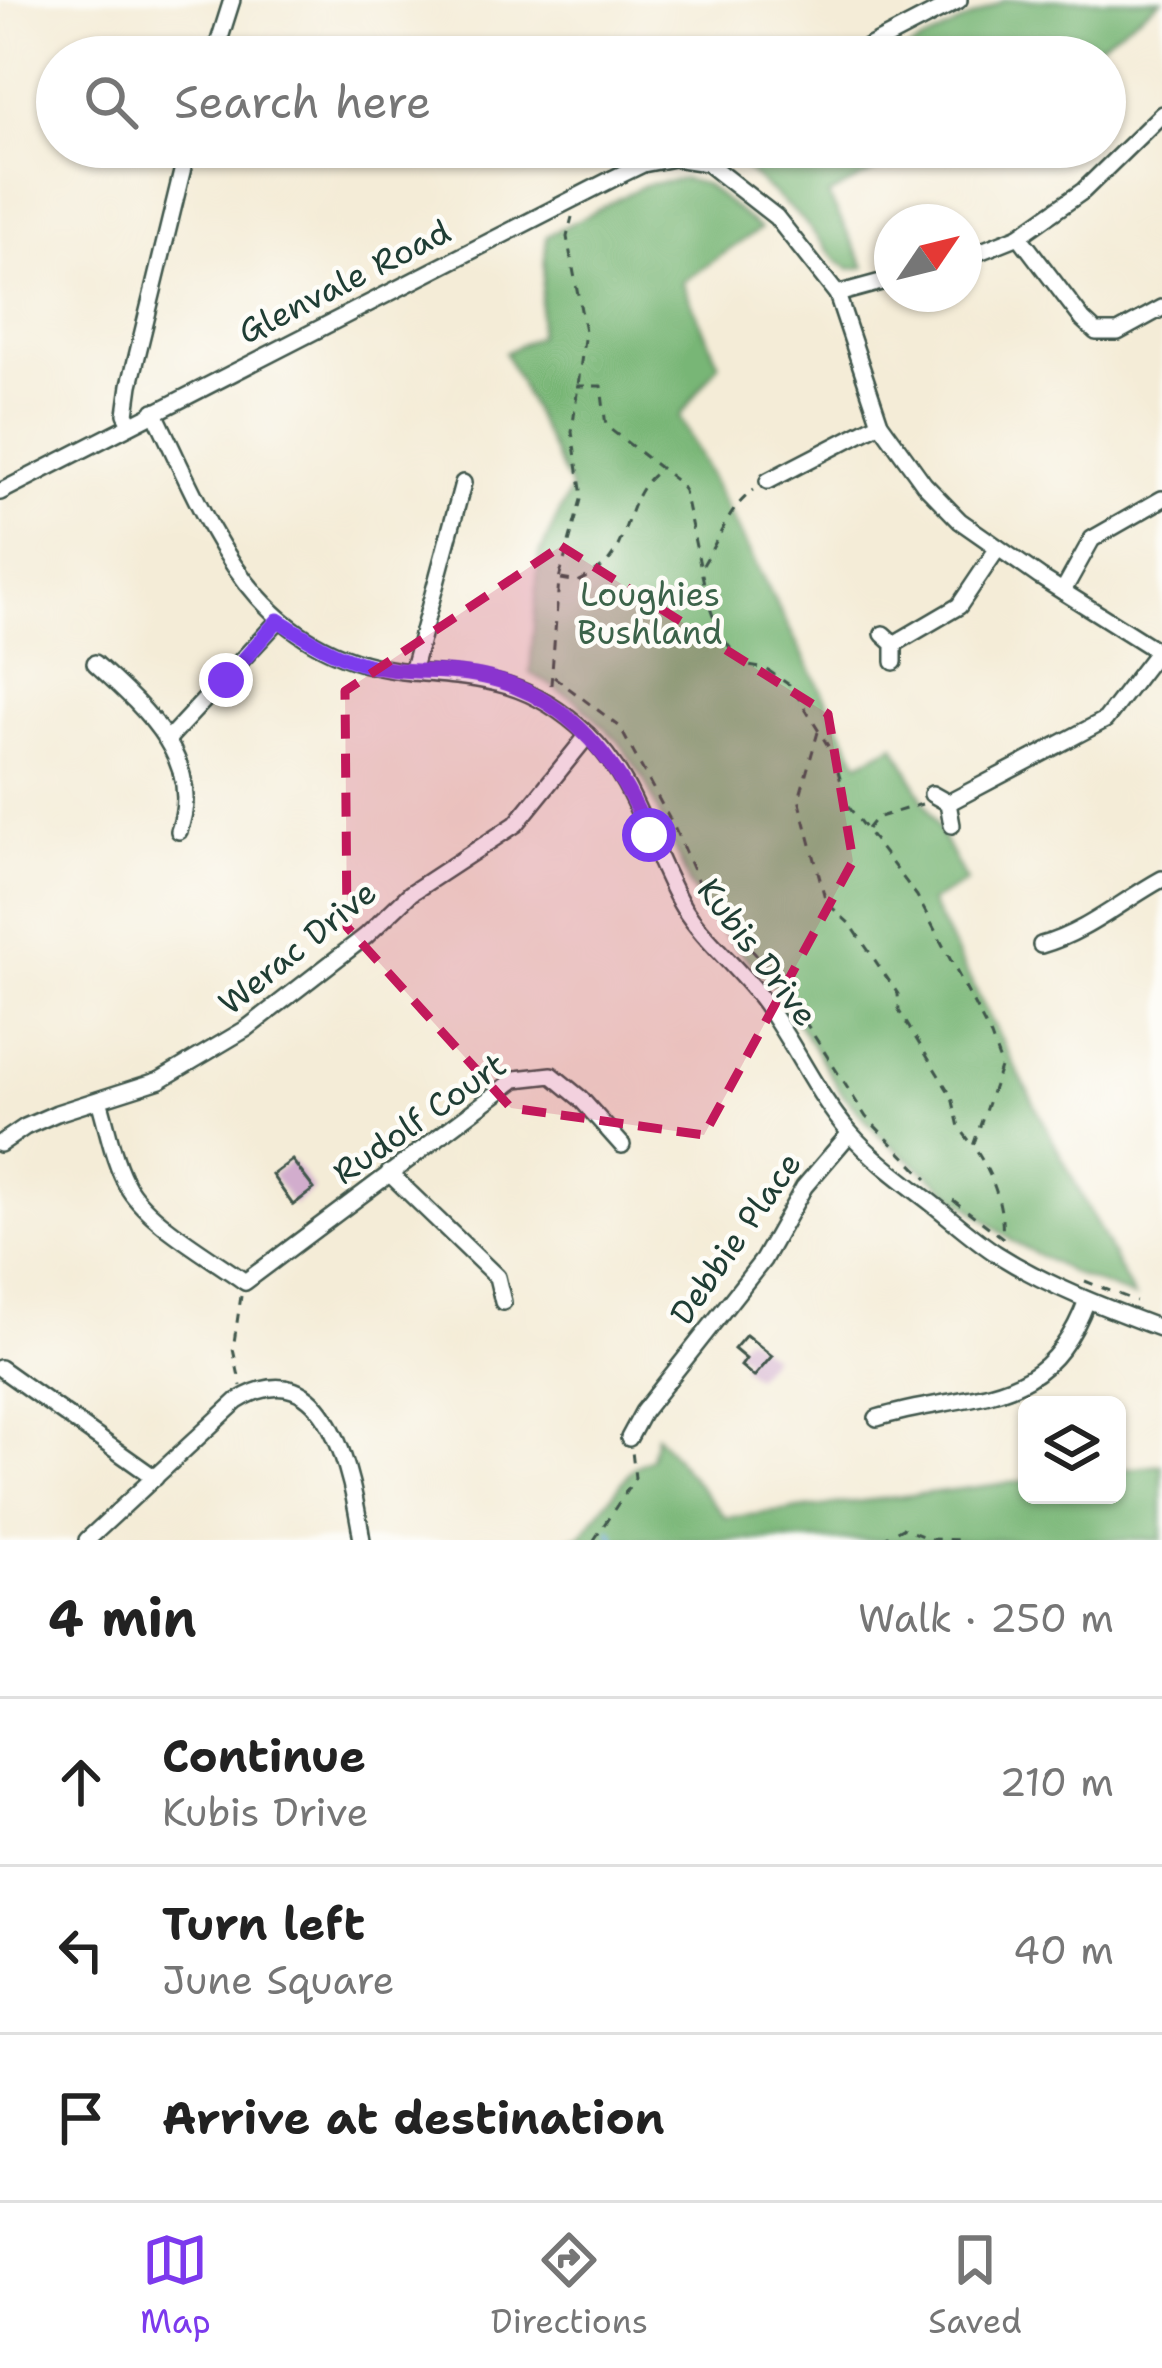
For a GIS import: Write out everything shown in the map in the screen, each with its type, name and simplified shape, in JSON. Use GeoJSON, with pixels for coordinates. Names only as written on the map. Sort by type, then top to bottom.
{"type":"FeatureCollection","features":[{"type":"Feature","properties":{"kind":"street"},"geometry":{"type":"LineString","coordinates":[[221,36],[232,0]]}},
{"type":"Feature","properties":{"kind":"street"},"geometry":{"type":"LineString","coordinates":[[890,36],[959,0]]}},
{"type":"Feature","properties":{"kind":"street"},"geometry":{"type":"LineString","coordinates":[[1126,149],[1162,114]]}},
{"type":"Feature","properties":{"kind":"street"},"geometry":{"type":"LineString","coordinates":[[131,424],[126,414],[130,385],[183,168]]}},
{"type":"Feature","properties":{"kind":"street","name":"Glenvale Road"},"geometry":{"type":"LineString","coordinates":[[0,492],[635,168]]}},
{"type":"Feature","properties":{"kind":"street"},"geometry":{"type":"LineString","coordinates":[[724,168],[776,217],[837,294],[880,423],[924,484],[959,521],[1160,652],[1105,720],[948,803]]}},
{"type":"Feature","properties":{"kind":"street"},"geometry":{"type":"LineString","coordinates":[[982,251],[1019,236],[1106,168]]}},
{"type":"Feature","properties":{"kind":"street"},"geometry":{"type":"LineString","coordinates":[[1019,236],[1096,332],[1118,332],[1162,308]]}},
{"type":"Feature","properties":{"kind":"street"},"geometry":{"type":"LineString","coordinates":[[837,294],[874,284]]}},
{"type":"Feature","properties":{"kind":"street","name":"Kubis Drive"},"geometry":{"type":"LineString","coordinates":[[154,411],[224,551],[278,620],[328,652],[366,665],[491,678],[544,701],[588,734],[634,799],[665,876],[687,913],[760,997],[850,1133],[880,1163],[999,1245],[1088,1300],[1155,1326]]}},
{"type":"Feature","properties":{"kind":"street"},"geometry":{"type":"LineString","coordinates":[[764,483],[880,423]]}},
{"type":"Feature","properties":{"kind":"street"},"geometry":{"type":"LineString","coordinates":[[412,672],[464,483]]}},
{"type":"Feature","properties":{"kind":"street"},"geometry":{"type":"LineString","coordinates":[[1063,591],[1101,531],[1162,499]]}},
{"type":"Feature","properties":{"kind":"street"},"geometry":{"type":"LineString","coordinates":[[894,662],[888,639],[959,606],[998,548]]}},
{"type":"Feature","properties":{"kind":"street"},"geometry":{"type":"LineString","coordinates":[[168,739],[278,620]]}},
{"type":"Feature","properties":{"kind":"street"},"geometry":{"type":"LineString","coordinates":[[95,663],[168,739],[185,780],[186,812],[179,831]]}},
{"type":"Feature","properties":{"kind":"street","name":"Werac Drive"},"geometry":{"type":"LineString","coordinates":[[0,1144],[41,1120],[180,1071],[246,1028],[366,936],[411,893],[516,824],[588,734]]}},
{"type":"Feature","properties":{"kind":"street"},"geometry":{"type":"LineString","coordinates":[[932,794],[948,803]]}},
{"type":"Feature","properties":{"kind":"street"},"geometry":{"type":"LineString","coordinates":[[948,803],[952,826]]}},
{"type":"Feature","properties":{"kind":"street"},"geometry":{"type":"LineString","coordinates":[[1041,945],[1070,937],[1162,879]]}},
{"type":"Feature","properties":{"kind":"street","name":"Rudolf Court"},"geometry":{"type":"LineString","coordinates":[[245,1282],[517,1079],[552,1075],[622,1145]]}},
{"type":"Feature","properties":{"kind":"street"},"geometry":{"type":"LineString","coordinates":[[99,1100],[130,1191],[145,1209],[245,1282]]}},
{"type":"Feature","properties":{"kind":"street","name":"Debbie Place"},"geometry":{"type":"LineString","coordinates":[[629,1438],[644,1412],[763,1260],[803,1187],[850,1133]]}},
{"type":"Feature","properties":{"kind":"street"},"geometry":{"type":"LineString","coordinates":[[389,1173],[497,1277],[503,1302]]}},
{"type":"Feature","properties":{"kind":"street"},"geometry":{"type":"LineString","coordinates":[[878,1418],[918,1405],[1014,1389],[1054,1361],[1077,1329],[1088,1300]]}},
{"type":"Feature","properties":{"kind":"street"},"geometry":{"type":"LineString","coordinates":[[0,1368],[128,1455],[154,1478]]}},
{"type":"Feature","properties":{"kind":"street"},"geometry":{"type":"LineString","coordinates":[[87,1540],[245,1396],[261,1389],[290,1389],[318,1404],[334,1434],[362,1540]]}},
{"type":"Feature","properties":{"kind":"path"},"geometry":{"type":"LineString","coordinates":[[576,197],[567,237],[585,331],[572,432],[582,496],[560,579],[554,677],[619,726],[703,892],[782,984],[866,1117],[927,1180]]}},
{"type":"Feature","properties":{"kind":"path"},"geometry":{"type":"LineString","coordinates":[[576,386],[601,386],[606,426],[684,490],[719,633],[738,658],[791,686],[842,774],[848,806],[917,896],[1000,1065],[973,1146]]}},
{"type":"Feature","properties":{"kind":"path"},"geometry":{"type":"LineString","coordinates":[[560,579],[578,582],[610,560],[633,505],[648,478],[659,470]]}},
{"type":"Feature","properties":{"kind":"path"},"geometry":{"type":"LineString","coordinates":[[702,566],[736,503],[764,483]]}},
{"type":"Feature","properties":{"kind":"path"},"geometry":{"type":"LineString","coordinates":[[818,730],[799,799],[826,902],[851,925],[898,994],[899,1011],[952,1097],[959,1126],[988,1166],[1004,1222],[999,1245]]}},
{"type":"Feature","properties":{"kind":"path"},"geometry":{"type":"LineString","coordinates":[[866,832],[876,818],[911,806],[948,803]]}},
{"type":"Feature","properties":{"kind":"path"},"geometry":{"type":"LineString","coordinates":[[946,1194],[999,1245]]}},
{"type":"Feature","properties":{"kind":"path"},"geometry":{"type":"LineString","coordinates":[[1076,1278],[1134,1297],[1155,1326]]}},
{"type":"Feature","properties":{"kind":"path"},"geometry":{"type":"LineString","coordinates":[[245,1282],[232,1349],[245,1396]]}},
{"type":"Feature","properties":{"kind":"path"},"geometry":{"type":"LineString","coordinates":[[593,1540],[635,1478],[629,1438]]}},
{"type":"Feature","properties":{"kind":"path"},"geometry":{"type":"LineString","coordinates":[[881,1540],[902,1528],[930,1539],[962,1540]]}},
{"type":"Feature","properties":{"kind":"highlighted area"},"geometry":{"type":"Polygon","coordinates":[[[561,546],[828,714],[853,861],[704,1135],[511,1108],[347,927],[345,691],[561,546]]]}},
{"type":"Feature","properties":{"kind":"green space"},"geometry":{"type":"Polygon","coordinates":[[[1005,0],[1161,0],[1110,36],[935,36],[1005,0]]]}},
{"type":"Feature","properties":{"kind":"green space"},"geometry":{"type":"Polygon","coordinates":[[[744,168],[881,168],[828,195],[865,267],[850,269],[837,261],[802,219],[744,168]]]}},
{"type":"Feature","properties":{"kind":"green space","name":"Loughies Bushland"},"geometry":{"type":"Polygon","coordinates":[[[683,179],[704,184],[760,229],[682,282],[719,364],[679,417],[859,763],[895,745],[966,882],[930,902],[1134,1297],[1074,1274],[1012,1241],[881,1137],[842,1093],[779,993],[725,935],[691,888],[644,779],[619,742],[577,701],[530,673],[539,556],[571,489],[505,353],[538,336],[547,236],[645,185],[683,179]]]}},
{"type":"Feature","properties":{"kind":"green space"},"geometry":{"type":"Polygon","coordinates":[[[656,1435],[726,1518],[1018,1482],[1018,1504],[1126,1504],[1126,1469],[1162,1465],[1162,1540],[563,1540],[581,1536],[633,1468],[651,1459],[656,1435]]]}},
{"type":"Feature","properties":{"kind":"building"},"geometry":{"type":"Polygon","coordinates":[[[292,1160],[314,1189],[293,1205],[272,1175],[292,1160]]]}},
{"type":"Feature","properties":{"kind":"building"},"geometry":{"type":"Polygon","coordinates":[[[746,1335],[772,1356],[754,1377],[741,1366],[746,1359],[734,1349],[746,1335]]]}},
{"type":"Feature","properties":{"kind":"waterway"},"geometry":{"type":"LineString","coordinates":[[611,1531],[615,1540]]}},
{"type":"Feature","properties":{"kind":"route"},"geometry":{"type":"LineString","coordinates":[[226,680],[278,620],[328,652],[366,665],[491,678],[544,701],[588,734],[613,764],[649,835]]}}]}
